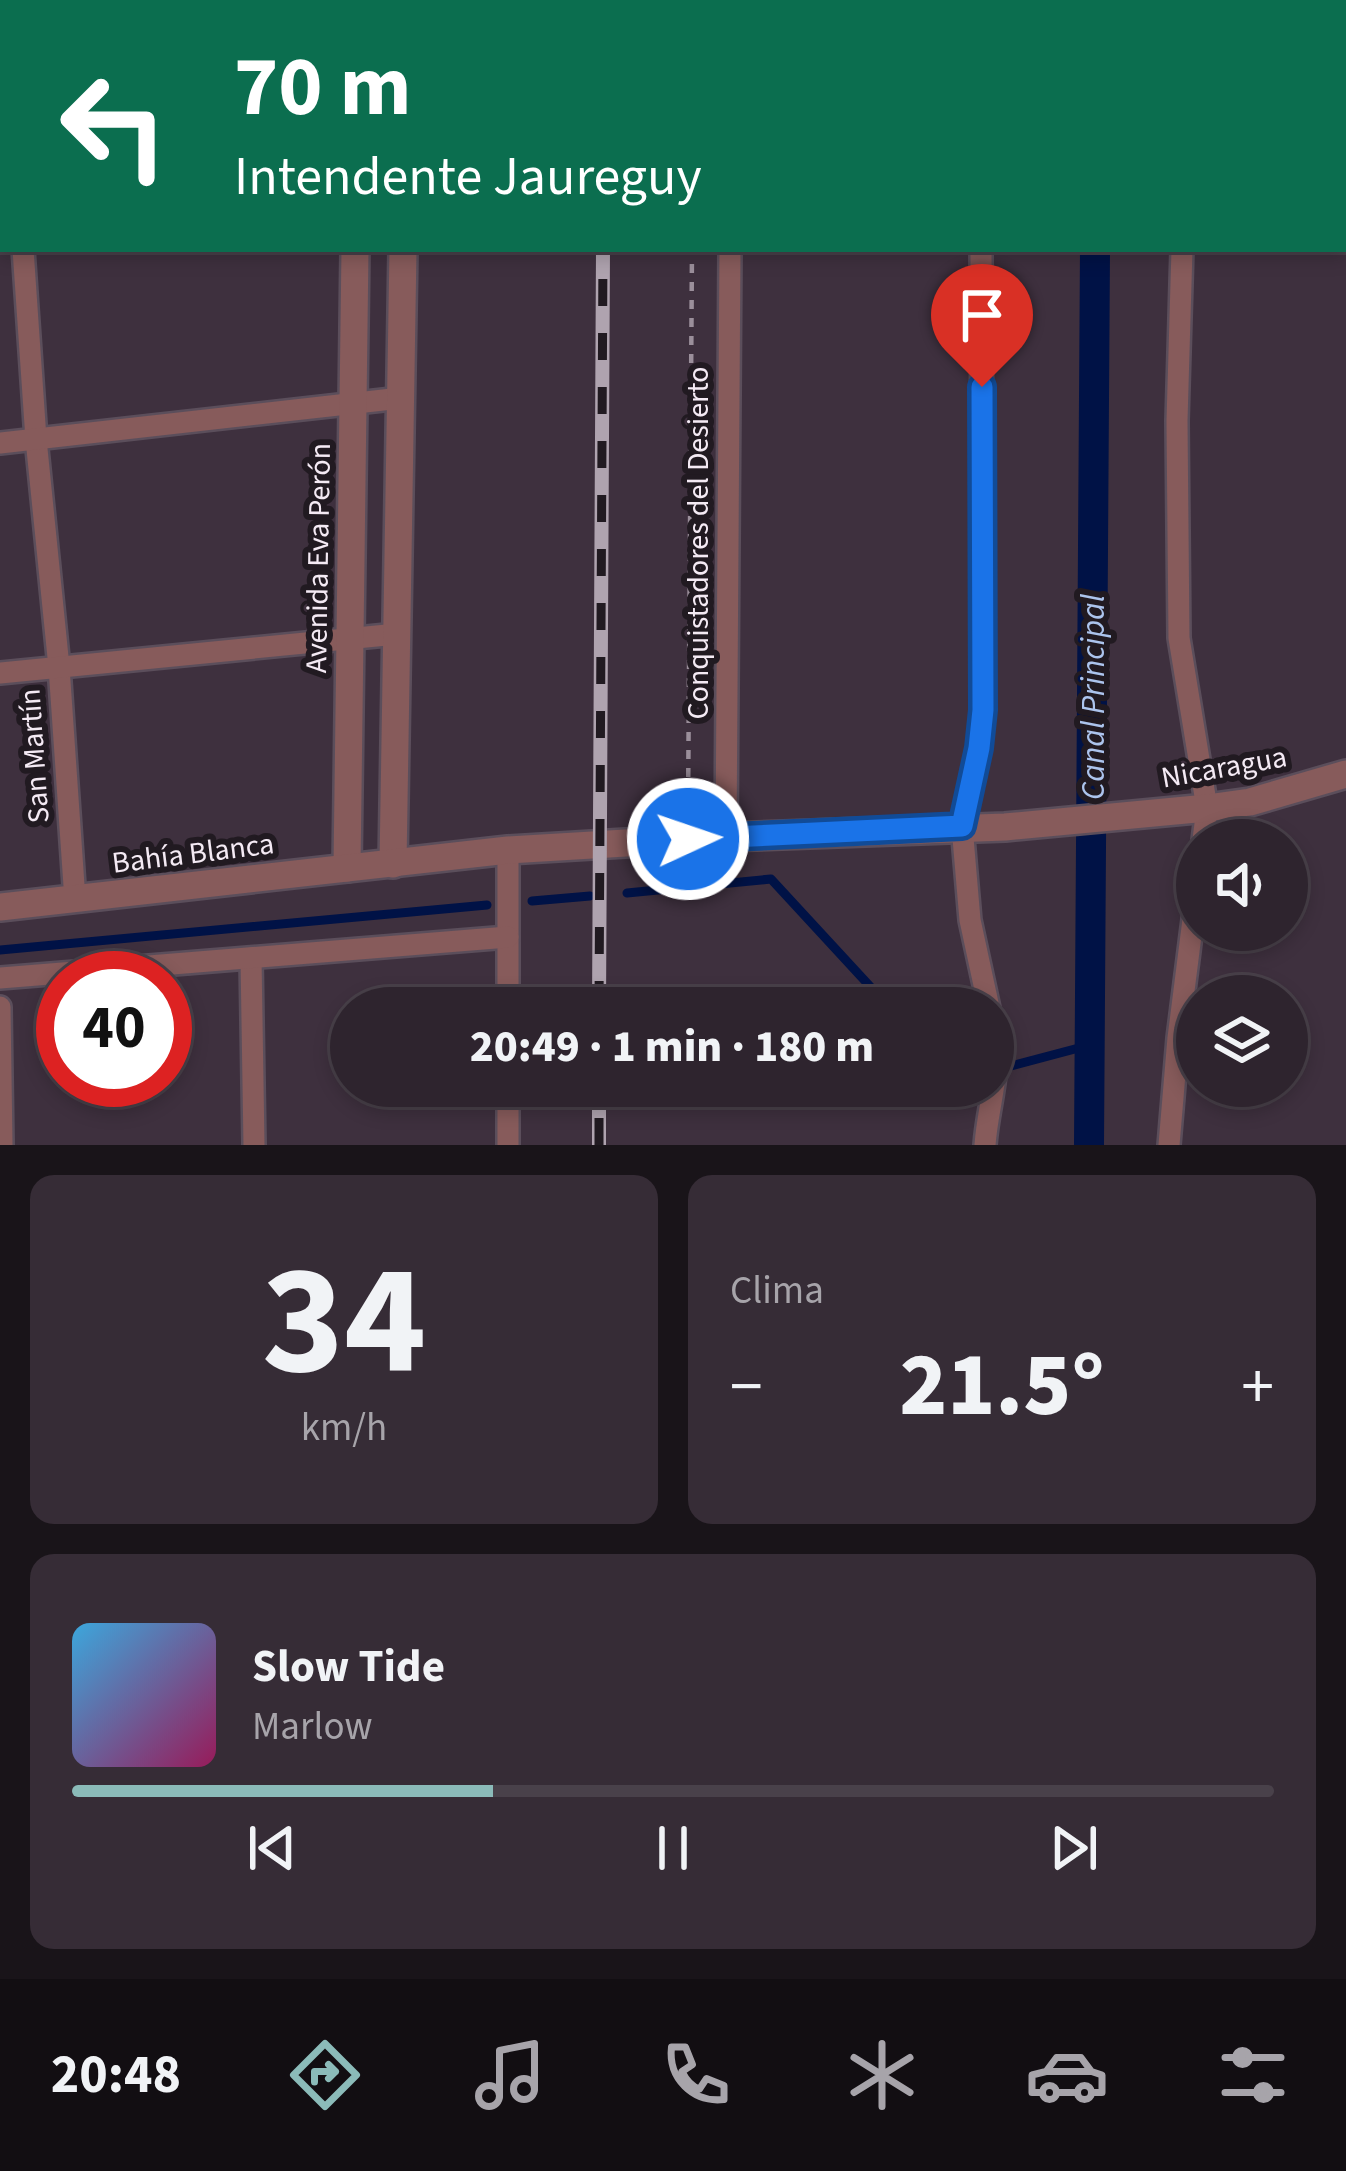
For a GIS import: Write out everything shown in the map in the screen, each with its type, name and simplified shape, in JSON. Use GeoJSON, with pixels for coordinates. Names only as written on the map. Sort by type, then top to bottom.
{"type":"FeatureCollection","features":[{"type":"Feature","properties":{"kind":"street","name":"San Martín"},"geometry":{"type":"LineString","coordinates":[[23,252],[74,900]]}},
{"type":"Feature","properties":{"kind":"street","name":"Avenida Eva Perón"},"geometry":{"type":"LineString","coordinates":[[347,868],[355,252]]}},
{"type":"Feature","properties":{"kind":"street"},"geometry":{"type":"LineString","coordinates":[[393,863],[403,252]]}},
{"type":"Feature","properties":{"kind":"street","name":"Conquistadores del Desierto"},"geometry":{"type":"LineString","coordinates":[[726,837],[730,252]]}},
{"type":"Feature","properties":{"kind":"street"},"geometry":{"type":"LineString","coordinates":[[981,252],[983,710],[962,826],[970,920],[984,987]]}},
{"type":"Feature","properties":{"kind":"street"},"geometry":{"type":"LineString","coordinates":[[1182,252],[1178,638],[1206,819]]}},
{"type":"Feature","properties":{"kind":"street"},"geometry":{"type":"LineString","coordinates":[[0,442],[400,398]]}},
{"type":"Feature","properties":{"kind":"street"},"geometry":{"type":"LineString","coordinates":[[0,674],[397,634]]}},
{"type":"Feature","properties":{"kind":"street","name":"Nicaragua"},"geometry":{"type":"LineString","coordinates":[[393,863],[508,850],[1004,827],[1208,808],[1250,802],[1346,774]]}},
{"type":"Feature","properties":{"kind":"street"},"geometry":{"type":"LineString","coordinates":[[508,850],[508,987]]}},
{"type":"Feature","properties":{"kind":"street","name":"Bahía Blanca"},"geometry":{"type":"LineString","coordinates":[[0,907],[393,863]]}},
{"type":"Feature","properties":{"kind":"street"},"geometry":{"type":"LineString","coordinates":[[0,978],[508,937]]}},
{"type":"Feature","properties":{"kind":"street"},"geometry":{"type":"LineString","coordinates":[[1169,1145],[1189,951]]}},
{"type":"Feature","properties":{"kind":"street"},"geometry":{"type":"LineString","coordinates":[[251,958],[254,1145]]}},
{"type":"Feature","properties":{"kind":"street"},"geometry":{"type":"LineString","coordinates":[[0,1007],[2,1145]]}},
{"type":"Feature","properties":{"kind":"street"},"geometry":{"type":"LineString","coordinates":[[508,1107],[508,1145]]}},
{"type":"Feature","properties":{"kind":"street"},"geometry":{"type":"LineString","coordinates":[[984,1144],[991,1107]]}},
{"type":"Feature","properties":{"kind":"path"},"geometry":{"type":"LineString","coordinates":[[688,839],[692,252]]}},
{"type":"Feature","properties":{"kind":"waterway","name":"Canal Principal"},"geometry":{"type":"LineString","coordinates":[[1089,1145],[1095,252]]}},
{"type":"Feature","properties":{"kind":"waterway"},"geometry":{"type":"LineString","coordinates":[[627,893],[771,879],[871,987]]}},
{"type":"Feature","properties":{"kind":"waterway"},"geometry":{"type":"LineString","coordinates":[[532,901],[590,896]]}},
{"type":"Feature","properties":{"kind":"waterway"},"geometry":{"type":"LineString","coordinates":[[0,950],[487,905]]}},
{"type":"Feature","properties":{"kind":"waterway"},"geometry":{"type":"LineString","coordinates":[[1014,1065],[1090,1045]]}},
{"type":"Feature","properties":{"kind":"railway"},"geometry":{"type":"LineString","coordinates":[[599,987],[603,252]]}},
{"type":"Feature","properties":{"kind":"railway"},"geometry":{"type":"LineString","coordinates":[[599,1107],[599,1145]]}},
{"type":"Feature","properties":{"kind":"route"},"geometry":{"type":"LineString","coordinates":[[688,839],[962,826],[983,710],[982,387]]}}]}
